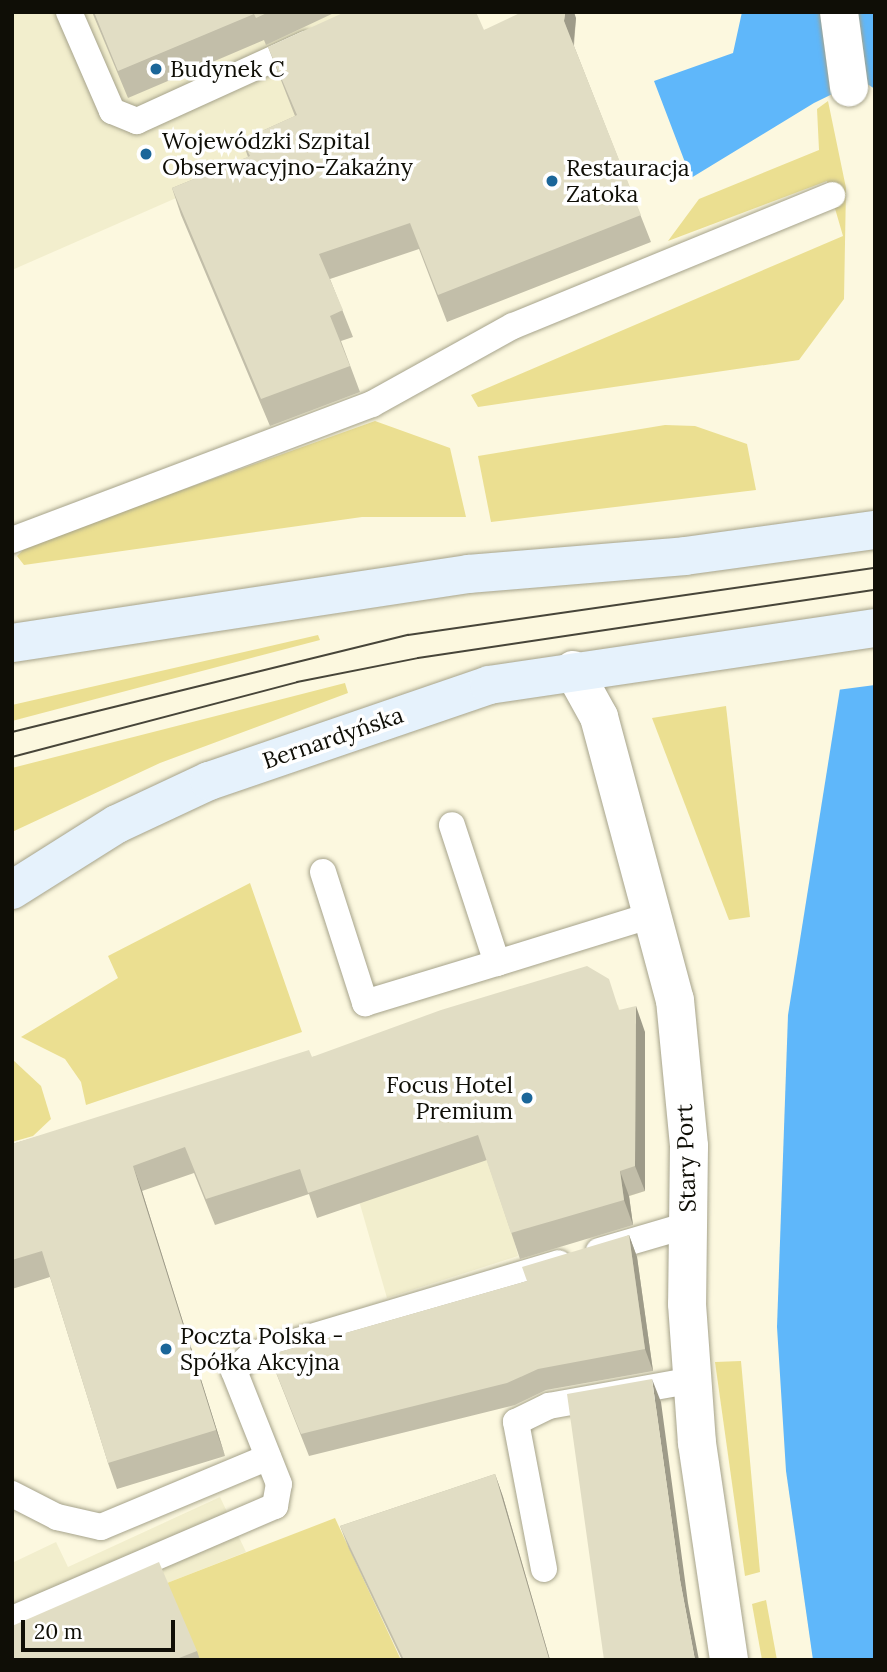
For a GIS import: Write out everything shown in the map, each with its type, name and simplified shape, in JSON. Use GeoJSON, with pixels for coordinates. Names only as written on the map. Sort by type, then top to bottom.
{"type":"FeatureCollection","features":[{"type":"Feature","properties":{"kind":"main road"},"geometry":{"type":"LineString","coordinates":[[12,643],[468,574],[685,556],[875,530]]}},
{"type":"Feature","properties":{"kind":"main road","name":"Bernardyńska"},"geometry":{"type":"LineString","coordinates":[[12,890],[117,824],[209,781],[489,685],[573,670],[875,628]]}},
{"type":"Feature","properties":{"kind":"street"},"geometry":{"type":"LineString","coordinates":[[839,12],[849,87]]}},
{"type":"Feature","properties":{"kind":"street","name":"Stary Port"},"geometry":{"type":"LineString","coordinates":[[573,670],[599,717],[655,914],[675,1000],[689,1146],[687,1304],[697,1443],[729,1660]]}},
{"type":"Feature","properties":{"kind":"lane"},"geometry":{"type":"LineString","coordinates":[[69,12],[112,111],[137,121],[324,36]]}},
{"type":"Feature","properties":{"kind":"lane"},"geometry":{"type":"LineString","coordinates":[[12,540],[372,404],[513,326],[832,195]]}},
{"type":"Feature","properties":{"kind":"lane"},"geometry":{"type":"LineString","coordinates":[[452,825],[497,963]]}},
{"type":"Feature","properties":{"kind":"lane"},"geometry":{"type":"LineString","coordinates":[[323,872],[365,1003],[655,914]]}},
{"type":"Feature","properties":{"kind":"lane"},"geometry":{"type":"LineString","coordinates":[[17,1617],[275,1506],[279,1484],[234,1371],[251,1355],[688,1225]]}},
{"type":"Feature","properties":{"kind":"lane"},"geometry":{"type":"LineString","coordinates":[[544,1569],[516,1422],[549,1406],[693,1380]]}},
{"type":"Feature","properties":{"kind":"lane"},"geometry":{"type":"LineString","coordinates":[[12,1494],[57,1517],[101,1527],[268,1457]]}},
{"type":"Feature","properties":{"kind":"shaded area","name":"Wojewódzki Szpital Obserwacyjno-Zakaźny"},"geometry":{"type":"Polygon","coordinates":[[[12,12],[411,12],[306,141],[12,270],[12,12]]]}},
{"type":"Feature","properties":{"kind":"shaded area"},"geometry":{"type":"Polygon","coordinates":[[[828,101],[846,188],[844,299],[799,360],[478,407],[471,395],[843,236],[827,181],[668,241],[699,199],[819,150],[817,109],[828,101]]]}},
{"type":"Feature","properties":{"kind":"shaded area"},"geometry":{"type":"Polygon","coordinates":[[[375,421],[450,448],[466,517],[362,517],[24,565],[17,556],[28,545],[375,421]]]}},
{"type":"Feature","properties":{"kind":"shaded area"},"geometry":{"type":"Polygon","coordinates":[[[665,425],[695,426],[747,444],[756,490],[491,522],[478,456],[665,425]]]}},
{"type":"Feature","properties":{"kind":"shaded area"},"geometry":{"type":"Polygon","coordinates":[[[318,635],[320,640],[12,721],[12,705],[318,635]]]}},
{"type":"Feature","properties":{"kind":"shaded area"},"geometry":{"type":"Polygon","coordinates":[[[345,683],[348,693],[160,763],[12,832],[12,768],[345,683]]]}},
{"type":"Feature","properties":{"kind":"shaded area"},"geometry":{"type":"Polygon","coordinates":[[[726,706],[750,917],[729,920],[652,718],[726,706]]]}},
{"type":"Feature","properties":{"kind":"shaded area"},"geometry":{"type":"Polygon","coordinates":[[[250,883],[302,1032],[86,1105],[81,1082],[65,1059],[21,1037],[118,978],[108,956],[250,883]]]}},
{"type":"Feature","properties":{"kind":"shaded area"},"geometry":{"type":"Polygon","coordinates":[[[596,992],[618,1005],[628,1036],[645,1032],[645,1191],[513,1236],[518,1256],[387,1298],[353,1180],[596,992]]]}},
{"type":"Feature","properties":{"kind":"shaded area"},"geometry":{"type":"Polygon","coordinates":[[[12,1059],[41,1086],[51,1119],[33,1136],[12,1142],[12,1059]]]}},
{"type":"Feature","properties":{"kind":"shaded area"},"geometry":{"type":"Polygon","coordinates":[[[741,1361],[760,1572],[745,1576],[715,1362],[741,1361]]]}},
{"type":"Feature","properties":{"kind":"shaded area"},"geometry":{"type":"Polygon","coordinates":[[[220,1497],[246,1552],[167,1583],[199,1660],[12,1660],[12,1563],[56,1542],[68,1567],[220,1497]]]}},
{"type":"Feature","properties":{"kind":"shaded area"},"geometry":{"type":"Polygon","coordinates":[[[335,1518],[401,1660],[199,1660],[167,1583],[335,1518]]]}},
{"type":"Feature","properties":{"kind":"shaded area"},"geometry":{"type":"Polygon","coordinates":[[[766,1600],[777,1660],[762,1660],[752,1604],[766,1600]]]}},
{"type":"Feature","properties":{"kind":"water"},"geometry":{"type":"Polygon","coordinates":[[[742,12],[875,12],[875,89],[861,80],[814,103],[691,178],[654,81],[733,53],[742,12]]]}},
{"type":"Feature","properties":{"kind":"water"},"geometry":{"type":"Polygon","coordinates":[[[875,469],[875,1660],[813,1660],[786,1471],[777,1327],[788,1015],[875,469]]]}},
{"type":"Feature","properties":{"kind":"pier"},"geometry":{"type":"Polygon","coordinates":[[[875,472],[875,685],[837,690],[871,473],[875,472]]]}},
{"type":"Feature","properties":{"kind":"building"},"geometry":{"type":"Polygon","coordinates":[[[94,12],[269,12],[256,18],[254,14],[118,71],[94,12]]]}},
{"type":"Feature","properties":{"kind":"building"},"geometry":{"type":"Polygon","coordinates":[[[345,12],[476,12],[484,30],[522,12],[565,12],[564,21],[641,215],[438,295],[410,223],[319,254],[343,310],[330,316],[350,366],[261,399],[172,188],[250,156],[242,140],[297,115],[268,47],[345,12]]]}},
{"type":"Feature","properties":{"kind":"building"},"geometry":{"type":"Polygon","coordinates":[[[587,966],[609,979],[619,1010],[636,1006],[635,1166],[620,1171],[624,1200],[511,1233],[478,1135],[308,1193],[300,1169],[206,1199],[185,1147],[133,1166],[216,1430],[108,1463],[42,1251],[12,1260],[12,1144],[309,1050],[312,1057],[441,1010],[587,966]]]}},
{"type":"Feature","properties":{"kind":"building"},"geometry":{"type":"Polygon","coordinates":[[[629,1235],[645,1349],[538,1369],[507,1383],[301,1434],[269,1355],[527,1281],[522,1267],[629,1235]]]}},
{"type":"Feature","properties":{"kind":"building"},"geometry":{"type":"Polygon","coordinates":[[[652,1379],[680,1580],[695,1660],[604,1660],[567,1394],[652,1379]]]}},
{"type":"Feature","properties":{"kind":"building"},"geometry":{"type":"Polygon","coordinates":[[[495,1474],[549,1659],[404,1660],[340,1526],[495,1474]]]}},
{"type":"Feature","properties":{"kind":"building"},"geometry":{"type":"Polygon","coordinates":[[[159,1562],[197,1651],[174,1660],[12,1660],[12,1626],[159,1562]]]}},
{"type":"Feature","properties":{"kind":"tram line"},"geometry":{"type":"LineString","coordinates":[[12,732],[408,635],[875,568]]}},
{"type":"Feature","properties":{"kind":"tram line"},"geometry":{"type":"LineString","coordinates":[[12,757],[297,682],[418,658],[875,590]]}},
{"type":"Feature","properties":{"kind":"place","name":"Budynek C"},"geometry":{"type":"Point","coordinates":[156,69]}},
{"type":"Feature","properties":{"kind":"place","name":"Wojewódzki Szpital Obserwacyjno-Zakaźny"},"geometry":{"type":"Point","coordinates":[146,154]}},
{"type":"Feature","properties":{"kind":"place","name":"Restauracja Zatoka"},"geometry":{"type":"Point","coordinates":[552,181]}},
{"type":"Feature","properties":{"kind":"place","name":"Focus Hotel Premium"},"geometry":{"type":"Point","coordinates":[527,1098]}},
{"type":"Feature","properties":{"kind":"place","name":"Poczta Polska - Spółka Akcyjna"},"geometry":{"type":"Point","coordinates":[166,1349]}}]}
